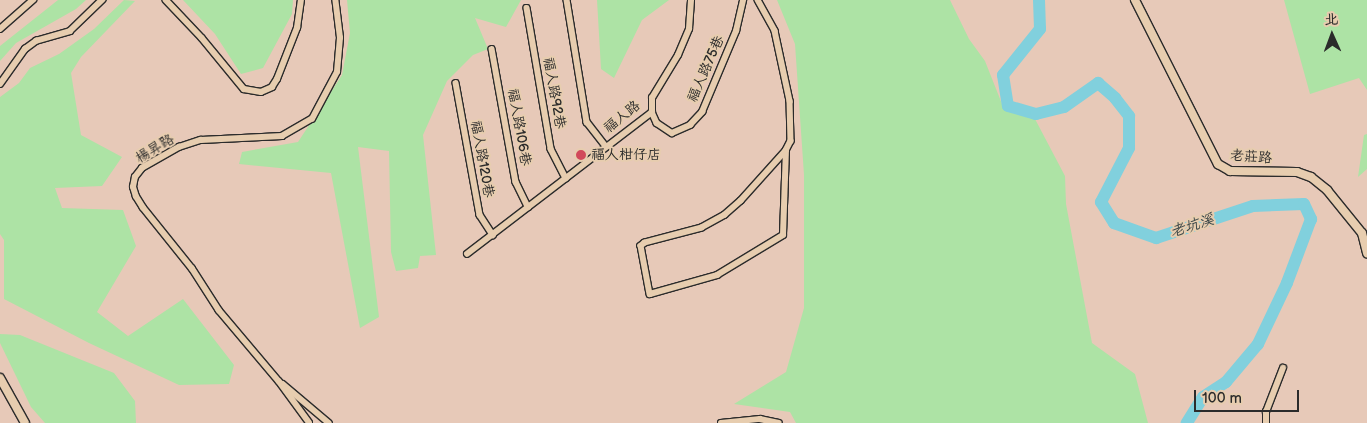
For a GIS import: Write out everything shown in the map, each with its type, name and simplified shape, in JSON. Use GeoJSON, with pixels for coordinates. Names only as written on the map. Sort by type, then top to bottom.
{"type":"FeatureCollection","features":[{"type":"Feature","properties":{"kind":"street"},"geometry":{"type":"LineString","coordinates":[[0,29],[32,0]]}},
{"type":"Feature","properties":{"kind":"street"},"geometry":{"type":"LineString","coordinates":[[0,84],[26,49],[36,42],[70,31],[102,0]]}},
{"type":"Feature","properties":{"kind":"street"},"geometry":{"type":"LineString","coordinates":[[166,0],[202,38],[244,89],[261,92],[272,87],[277,79],[298,28],[301,0]]}},
{"type":"Feature","properties":{"kind":"street","name":"楊昇路"},"geometry":{"type":"LineString","coordinates":[[279,382],[219,311],[192,269],[143,208],[136,197],[133,186],[135,177],[142,168],[180,147],[201,140],[282,136],[312,119],[337,72],[340,38],[335,0]]}},
{"type":"Feature","properties":{"kind":"street"},"geometry":{"type":"LineString","coordinates":[[567,0],[587,122],[606,146]]}},
{"type":"Feature","properties":{"kind":"street","name":"福人路"},"geometry":{"type":"LineString","coordinates":[[467,254],[652,112],[652,98],[678,55],[689,30],[691,0]]}},
{"type":"Feature","properties":{"kind":"street","name":"福人路75巷"},"geometry":{"type":"LineString","coordinates":[[652,112],[657,123],[672,132],[690,125],[702,112],[736,31],[743,0]]}},
{"type":"Feature","properties":{"kind":"street"},"geometry":{"type":"LineString","coordinates":[[758,0],[775,31],[790,101],[791,141],[786,151],[741,201],[725,215],[702,228],[645,243],[641,246],[650,294],[717,274],[783,235],[786,151]]}},
{"type":"Feature","properties":{"kind":"street","name":"老莊路"},"geometry":{"type":"LineString","coordinates":[[1135,0],[1218,164],[1230,171],[1297,172],[1311,177],[1327,190],[1362,233],[1367,252]]}},
{"type":"Feature","properties":{"kind":"street","name":"福人路92巷"},"geometry":{"type":"LineString","coordinates":[[527,8],[551,149],[566,178]]}},
{"type":"Feature","properties":{"kind":"street","name":"福人路106巷"},"geometry":{"type":"LineString","coordinates":[[492,49],[516,182],[528,207]]}},
{"type":"Feature","properties":{"kind":"street","name":"福人路120巷"},"geometry":{"type":"LineString","coordinates":[[456,83],[480,215],[493,234]]}},
{"type":"Feature","properties":{"kind":"street"},"geometry":{"type":"LineString","coordinates":[[1266,423],[1266,412],[1283,368]]}},
{"type":"Feature","properties":{"kind":"street"},"geometry":{"type":"LineString","coordinates":[[0,378],[25,423]]}},
{"type":"Feature","properties":{"kind":"street"},"geometry":{"type":"LineString","coordinates":[[279,382],[309,423]]}},
{"type":"Feature","properties":{"kind":"street"},"geometry":{"type":"LineString","coordinates":[[279,382],[301,398],[329,423]]}},
{"type":"Feature","properties":{"kind":"street"},"geometry":{"type":"LineString","coordinates":[[721,423],[760,419],[779,423]]}},
{"type":"Feature","properties":{"kind":"green space"},"geometry":{"type":"Polygon","coordinates":[[[58,0],[86,0],[76,9],[16,43],[0,61],[0,46],[58,0]]]}},
{"type":"Feature","properties":{"kind":"green space"},"geometry":{"type":"Polygon","coordinates":[[[124,0],[135,1],[81,57],[71,73],[81,135],[122,157],[102,186],[55,188],[62,208],[123,210],[136,246],[97,312],[128,336],[183,299],[234,365],[229,384],[179,385],[89,343],[4,299],[4,240],[0,234],[0,97],[19,83],[30,68],[59,54],[94,29],[124,0]]]}},
{"type":"Feature","properties":{"kind":"green space"},"geometry":{"type":"Polygon","coordinates":[[[183,0],[293,0],[292,14],[263,68],[241,74],[215,34],[183,0]]]}},
{"type":"Feature","properties":{"kind":"green space"},"geometry":{"type":"Polygon","coordinates":[[[347,0],[521,0],[506,27],[475,18],[488,49],[473,55],[447,81],[423,135],[436,255],[420,256],[418,268],[396,271],[391,252],[389,151],[358,147],[379,317],[360,328],[331,173],[239,164],[242,152],[298,142],[342,75],[350,33],[347,0]]]}},
{"type":"Feature","properties":{"kind":"green space"},"geometry":{"type":"Polygon","coordinates":[[[597,0],[669,0],[642,20],[614,78],[601,69],[597,0]]]}},
{"type":"Feature","properties":{"kind":"green space"},"geometry":{"type":"Polygon","coordinates":[[[777,0],[950,0],[969,39],[985,61],[1004,109],[1035,119],[1065,176],[1066,204],[1092,343],[1135,374],[1148,423],[796,423],[790,412],[734,404],[786,372],[804,308],[804,175],[795,44],[777,0]]]}},
{"type":"Feature","properties":{"kind":"green space"},"geometry":{"type":"Polygon","coordinates":[[[1284,0],[1367,0],[1367,90],[1359,78],[1310,94],[1284,0]]]}},
{"type":"Feature","properties":{"kind":"green space"},"geometry":{"type":"Polygon","coordinates":[[[1367,134],[1367,169],[1358,177],[1364,135],[1367,134]]]}},
{"type":"Feature","properties":{"kind":"green space"},"geometry":{"type":"Polygon","coordinates":[[[0,334],[20,335],[114,373],[135,401],[136,423],[45,423],[31,407],[0,343],[0,334]]]}},
{"type":"Feature","properties":{"kind":"waterway","name":"老坑溪"},"geometry":{"type":"LineString","coordinates":[[1039,0],[1040,29],[1003,75],[1008,106],[1036,114],[1064,107],[1098,83],[1115,98],[1129,116],[1129,148],[1101,202],[1114,223],[1156,238],[1253,206],[1304,204],[1311,219],[1287,283],[1258,344],[1226,382],[1203,397],[1187,423]]}},
{"type":"Feature","properties":{"kind":"place","name":"福人柑仔店"},"geometry":{"type":"Point","coordinates":[581,155]}}]}
